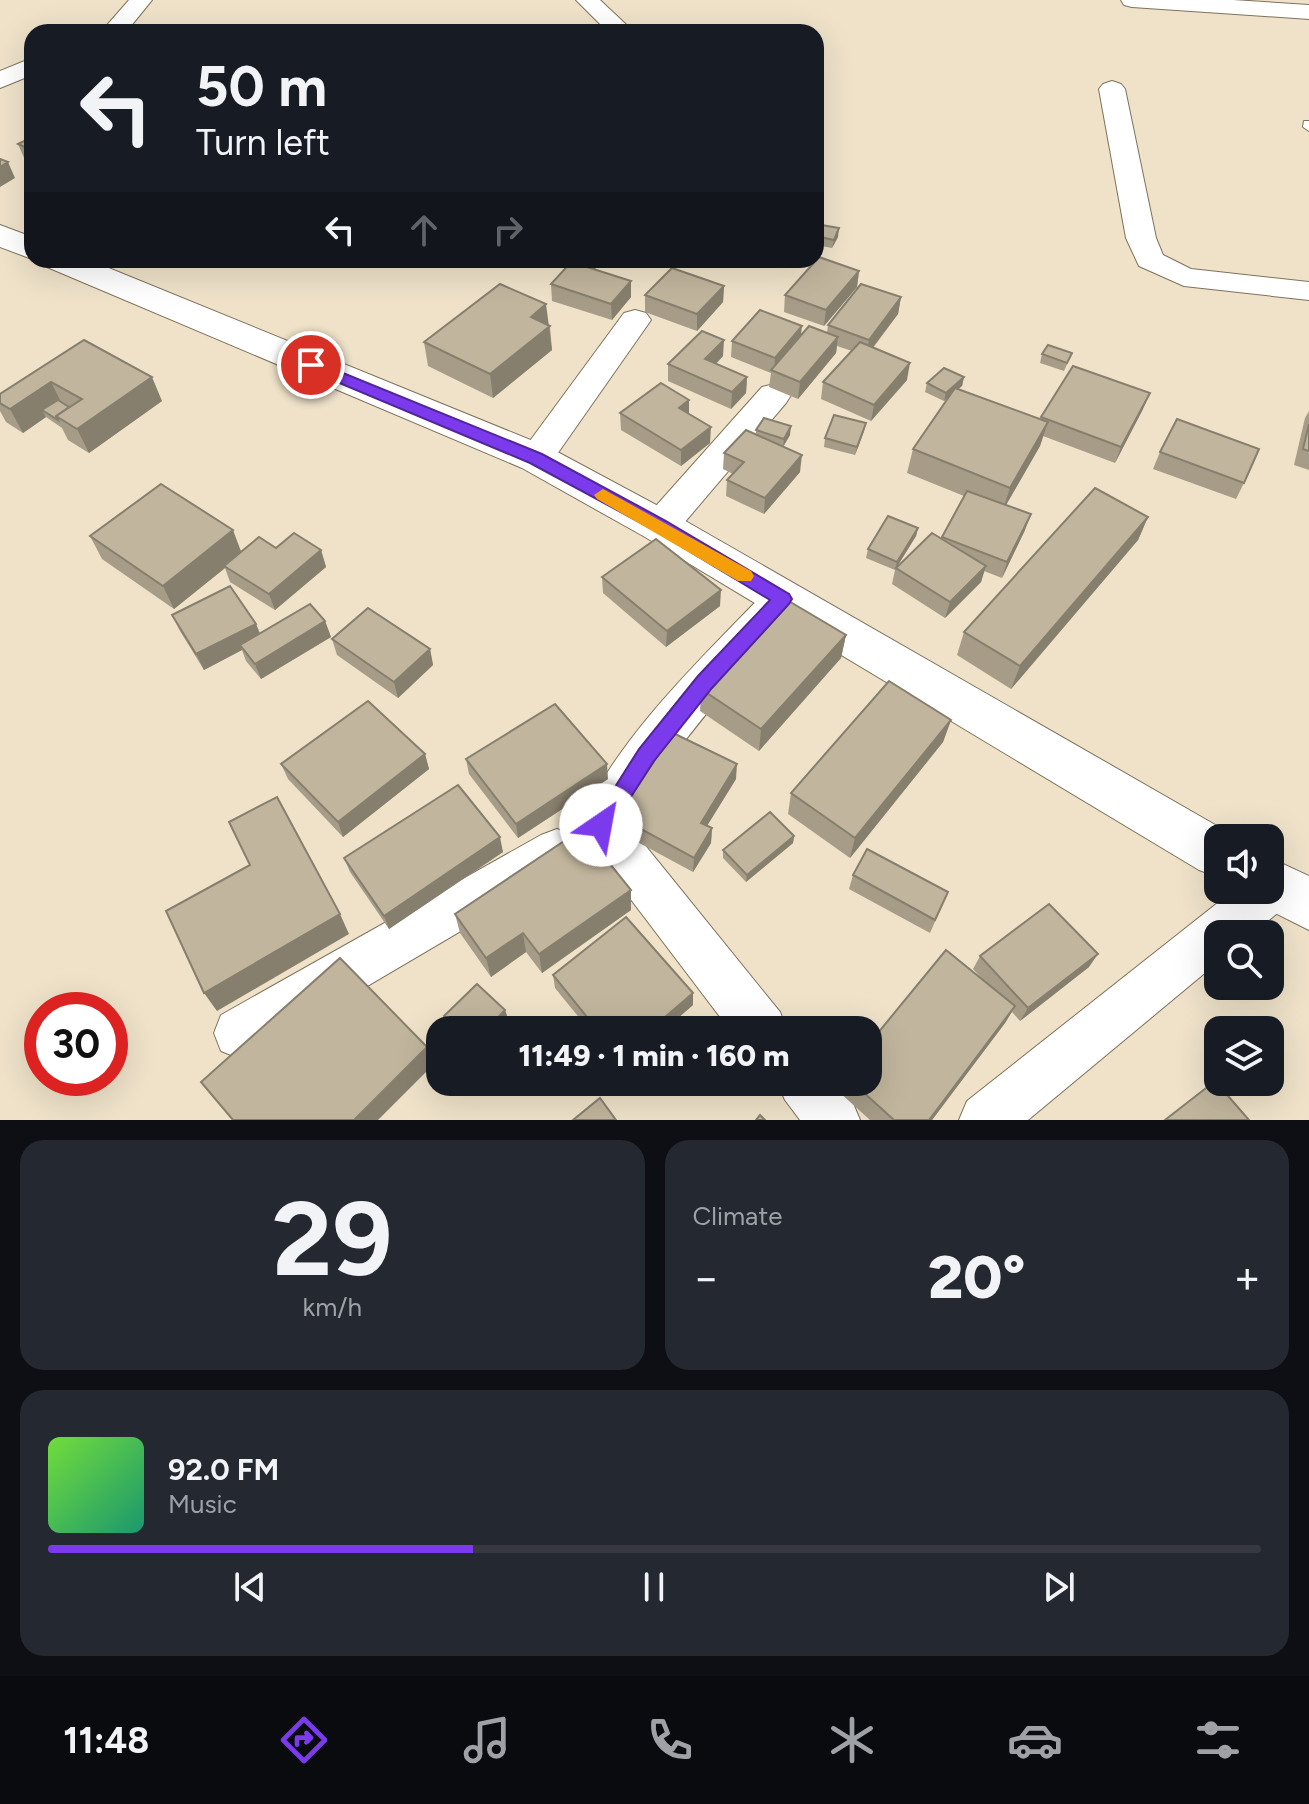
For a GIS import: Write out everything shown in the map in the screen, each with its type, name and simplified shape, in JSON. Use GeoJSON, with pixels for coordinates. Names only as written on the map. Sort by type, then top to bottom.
{"type":"FeatureCollection","features":[{"type":"Feature","properties":{"kind":"street"},"geometry":{"type":"LineString","coordinates":[[120,24],[141,0]]}},
{"type":"Feature","properties":{"kind":"street"},"geometry":{"type":"LineString","coordinates":[[587,0],[613,24]]}},
{"type":"Feature","properties":{"kind":"street"},"geometry":{"type":"LineString","coordinates":[[1132,0],[1309,12]]}},
{"type":"Feature","properties":{"kind":"street"},"geometry":{"type":"LineString","coordinates":[[0,81],[24,69]]}},
{"type":"Feature","properties":{"kind":"street"},"geometry":{"type":"LineString","coordinates":[[1112,89],[1141,238],[1150,260],[1184,277],[1309,291]]}},
{"type":"Feature","properties":{"kind":"street"},"geometry":{"type":"LineString","coordinates":[[0,235],[24,246]]}},
{"type":"Feature","properties":{"kind":"street"},"geometry":{"type":"LineString","coordinates":[[78,268],[536,458],[660,526],[1204,845]]}},
{"type":"Feature","properties":{"kind":"street"},"geometry":{"type":"LineString","coordinates":[[536,458],[635,320]]}},
{"type":"Feature","properties":{"kind":"street"},"geometry":{"type":"LineString","coordinates":[[660,526],[774,395]]}},
{"type":"Feature","properties":{"kind":"street"},"geometry":{"type":"LineString","coordinates":[[239,1033],[601,825],[646,755],[705,682],[783,599]]}},
{"type":"Feature","properties":{"kind":"street"},"geometry":{"type":"LineString","coordinates":[[601,825],[751,1016]]}},
{"type":"Feature","properties":{"kind":"street"},"geometry":{"type":"LineString","coordinates":[[986,1120],[1285,891]]}},
{"type":"Feature","properties":{"kind":"street"},"geometry":{"type":"LineString","coordinates":[[814,1096],[833,1120]]}},
{"type":"Feature","properties":{"kind":"building"},"geometry":{"type":"Polygon","coordinates":[[[824,225],[839,228],[834,240],[824,238],[824,225]]]}},
{"type":"Feature","properties":{"kind":"building"},"geometry":{"type":"Polygon","coordinates":[[[824,259],[859,271],[826,310],[785,295],[809,268],[824,268],[824,259]]]}},
{"type":"Feature","properties":{"kind":"building"},"geometry":{"type":"Polygon","coordinates":[[[566,268],[590,268],[631,281],[611,304],[551,284],[566,268]]]}},
{"type":"Feature","properties":{"kind":"building"},"geometry":{"type":"Polygon","coordinates":[[[672,268],[724,286],[697,314],[645,295],[672,268]]]}},
{"type":"Feature","properties":{"kind":"building"},"geometry":{"type":"Polygon","coordinates":[[[500,284],[546,304],[531,317],[550,326],[490,374],[424,342],[500,284]]]}},
{"type":"Feature","properties":{"kind":"building"},"geometry":{"type":"Polygon","coordinates":[[[861,284],[901,297],[869,340],[828,325],[861,284]]]}},
{"type":"Feature","properties":{"kind":"building"},"geometry":{"type":"Polygon","coordinates":[[[760,310],[802,326],[775,358],[732,341],[760,310]]]}},
{"type":"Feature","properties":{"kind":"building"},"geometry":{"type":"Polygon","coordinates":[[[809,326],[838,337],[800,382],[771,370],[809,326]]]}},
{"type":"Feature","properties":{"kind":"building"},"geometry":{"type":"Polygon","coordinates":[[[702,331],[724,340],[705,359],[747,377],[732,392],[668,364],[702,331]]]}},
{"type":"Feature","properties":{"kind":"building"},"geometry":{"type":"Polygon","coordinates":[[[84,340],[152,377],[77,429],[56,416],[82,399],[51,382],[10,409],[0,403],[0,394],[84,340]]]}},
{"type":"Feature","properties":{"kind":"building"},"geometry":{"type":"Polygon","coordinates":[[[860,342],[910,363],[874,405],[823,382],[860,342]]]}},
{"type":"Feature","properties":{"kind":"building"},"geometry":{"type":"Polygon","coordinates":[[[1048,345],[1072,353],[1067,363],[1042,354],[1048,345]]]}},
{"type":"Feature","properties":{"kind":"building"},"geometry":{"type":"Polygon","coordinates":[[[1073,366],[1150,393],[1121,447],[1041,417],[1073,366]]]}},
{"type":"Feature","properties":{"kind":"building"},"geometry":{"type":"Polygon","coordinates":[[[944,368],[964,377],[946,393],[927,383],[944,368]]]}},
{"type":"Feature","properties":{"kind":"building"},"geometry":{"type":"Polygon","coordinates":[[[661,383],[689,400],[679,408],[711,427],[681,450],[620,413],[661,383]]]}},
{"type":"Feature","properties":{"kind":"building"},"geometry":{"type":"Polygon","coordinates":[[[955,388],[1048,422],[1010,488],[913,449],[955,388]]]}},
{"type":"Feature","properties":{"kind":"building"},"geometry":{"type":"Polygon","coordinates":[[[58,400],[69,407],[56,416],[58,420],[42,410],[58,400]]]}},
{"type":"Feature","properties":{"kind":"building"},"geometry":{"type":"Polygon","coordinates":[[[834,415],[866,423],[857,447],[825,438],[834,415]]]}},
{"type":"Feature","properties":{"kind":"building"},"geometry":{"type":"Polygon","coordinates":[[[764,418],[791,426],[784,439],[756,430],[764,418]]]}},
{"type":"Feature","properties":{"kind":"building"},"geometry":{"type":"Polygon","coordinates":[[[1177,419],[1259,449],[1244,483],[1160,452],[1177,419]]]}},
{"type":"Feature","properties":{"kind":"building"},"geometry":{"type":"Polygon","coordinates":[[[1309,424],[1309,451],[1303,449],[1309,424]]]}},
{"type":"Feature","properties":{"kind":"building"},"geometry":{"type":"Polygon","coordinates":[[[746,430],[802,455],[765,498],[727,480],[744,462],[724,453],[746,430]]]}},
{"type":"Feature","properties":{"kind":"building"},"geometry":{"type":"Polygon","coordinates":[[[161,484],[233,530],[163,586],[90,536],[161,484]]]}},
{"type":"Feature","properties":{"kind":"building"},"geometry":{"type":"Polygon","coordinates":[[[1095,488],[1148,517],[1020,666],[964,632],[1095,488]]]}},
{"type":"Feature","properties":{"kind":"building"},"geometry":{"type":"Polygon","coordinates":[[[967,491],[1031,514],[1007,562],[942,537],[967,491]]]}},
{"type":"Feature","properties":{"kind":"building"},"geometry":{"type":"Polygon","coordinates":[[[888,516],[918,528],[897,562],[868,549],[888,516]]]}},
{"type":"Feature","properties":{"kind":"building"},"geometry":{"type":"Polygon","coordinates":[[[294,533],[321,550],[269,594],[224,566],[259,537],[276,548],[294,533]]]}},
{"type":"Feature","properties":{"kind":"building"},"geometry":{"type":"Polygon","coordinates":[[[932,533],[986,566],[950,602],[896,568],[932,533]]]}},
{"type":"Feature","properties":{"kind":"building"},"geometry":{"type":"Polygon","coordinates":[[[656,539],[721,590],[667,631],[602,577],[656,539]]]}},
{"type":"Feature","properties":{"kind":"building"},"geometry":{"type":"Polygon","coordinates":[[[230,586],[256,624],[196,654],[172,615],[230,586]]]}},
{"type":"Feature","properties":{"kind":"building"},"geometry":{"type":"Polygon","coordinates":[[[787,600],[846,635],[761,729],[701,689],[787,600]]]}},
{"type":"Feature","properties":{"kind":"building"},"geometry":{"type":"Polygon","coordinates":[[[310,604],[325,621],[255,664],[240,645],[310,604]]]}},
{"type":"Feature","properties":{"kind":"building"},"geometry":{"type":"Polygon","coordinates":[[[368,608],[430,649],[394,682],[332,639],[368,608]]]}},
{"type":"Feature","properties":{"kind":"building"},"geometry":{"type":"Polygon","coordinates":[[[889,681],[951,720],[855,838],[791,793],[889,681]]]}},
{"type":"Feature","properties":{"kind":"building"},"geometry":{"type":"Polygon","coordinates":[[[368,701],[425,754],[338,822],[281,764],[368,701]]]}},
{"type":"Feature","properties":{"kind":"building"},"geometry":{"type":"Polygon","coordinates":[[[555,704],[607,764],[516,824],[466,759],[555,704]]]}},
{"type":"Feature","properties":{"kind":"building"},"geometry":{"type":"Polygon","coordinates":[[[673,733],[737,764],[701,823],[712,828],[694,858],[617,816],[673,733]]]}},
{"type":"Feature","properties":{"kind":"building"},"geometry":{"type":"Polygon","coordinates":[[[458,785],[500,837],[384,916],[344,858],[458,785]]]}},
{"type":"Feature","properties":{"kind":"building"},"geometry":{"type":"Polygon","coordinates":[[[277,797],[340,914],[204,993],[166,911],[250,865],[229,822],[277,797]]]}},
{"type":"Feature","properties":{"kind":"building"},"geometry":{"type":"Polygon","coordinates":[[[770,812],[794,836],[747,875],[723,850],[770,812]]]}},
{"type":"Feature","properties":{"kind":"building"},"geometry":{"type":"Polygon","coordinates":[[[582,829],[631,890],[539,954],[523,933],[486,958],[455,914],[582,829]]]}},
{"type":"Feature","properties":{"kind":"building"},"geometry":{"type":"Polygon","coordinates":[[[867,849],[948,892],[935,920],[853,875],[867,849]]]}},
{"type":"Feature","properties":{"kind":"building"},"geometry":{"type":"Polygon","coordinates":[[[1049,904],[1098,954],[1028,1008],[980,956],[1049,904]]]}},
{"type":"Feature","properties":{"kind":"building"},"geometry":{"type":"Polygon","coordinates":[[[626,917],[693,993],[666,1016],[586,1016],[553,975],[626,917]]]}},
{"type":"Feature","properties":{"kind":"building"},"geometry":{"type":"Polygon","coordinates":[[[946,950],[1015,1006],[929,1120],[894,1120],[867,1096],[882,1096],[882,1028],[946,950]]]}},
{"type":"Feature","properties":{"kind":"building"},"geometry":{"type":"Polygon","coordinates":[[[340,958],[426,1046],[354,1120],[233,1120],[201,1082],[340,958]]]}},
{"type":"Feature","properties":{"kind":"building"},"geometry":{"type":"Polygon","coordinates":[[[477,984],[505,1010],[499,1016],[444,1016],[477,984]]]}},
{"type":"Feature","properties":{"kind":"building"},"geometry":{"type":"Polygon","coordinates":[[[1204,1090],[1204,1096],[1228,1096],[1249,1120],[1165,1120],[1204,1090]]]}},
{"type":"Feature","properties":{"kind":"building"},"geometry":{"type":"Polygon","coordinates":[[[600,1098],[616,1120],[573,1120],[600,1098]]]}},
{"type":"Feature","properties":{"kind":"slow traffic"},"geometry":{"type":"LineString","coordinates":[[603,495],[744,576]]}},
{"type":"Feature","properties":{"kind":"route"},"geometry":{"type":"LineString","coordinates":[[311,365],[536,458],[660,526],[783,599],[705,682],[646,755],[601,825]]}}]}
